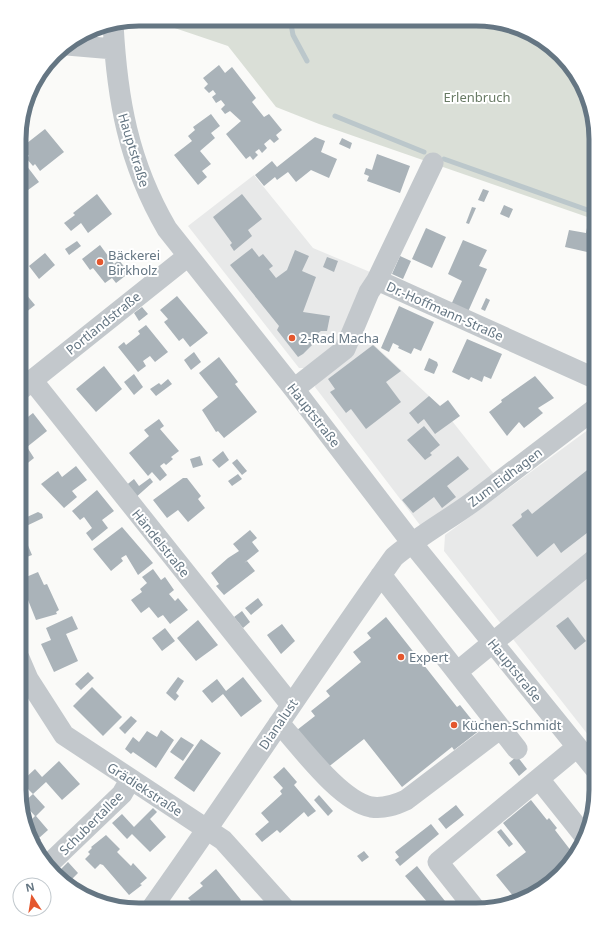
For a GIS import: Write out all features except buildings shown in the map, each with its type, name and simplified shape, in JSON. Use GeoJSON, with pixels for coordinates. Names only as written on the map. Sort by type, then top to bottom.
{"type":"FeatureCollection","features":[{"type":"Feature","properties":{"kind":"street","name":"Hauptstraße"},"geometry":{"type":"LineString","coordinates":[[113,29],[117,86],[124,123],[139,172],[151,201],[166,229],[294,389],[412,543],[493,642],[585,747]]}},
{"type":"Feature","properties":{"kind":"street"},"geometry":{"type":"LineString","coordinates":[[75,46],[114,49]]}},
{"type":"Feature","properties":{"kind":"street"},"geometry":{"type":"LineString","coordinates":[[377,280],[433,163]]}},
{"type":"Feature","properties":{"kind":"street","name":"Portlandstraße"},"geometry":{"type":"LineString","coordinates":[[26,385],[188,256]]}},
{"type":"Feature","properties":{"kind":"street","name":"Dr.-Hoffmann-Straße"},"geometry":{"type":"LineString","coordinates":[[294,389],[345,349],[369,292],[377,280],[589,376]]}},
{"type":"Feature","properties":{"kind":"street","name":"Händelstraße"},"geometry":{"type":"LineString","coordinates":[[26,385],[291,705]]}},
{"type":"Feature","properties":{"kind":"street","name":"Zum Eidhagen"},"geometry":{"type":"LineString","coordinates":[[412,543],[433,530],[474,500],[589,413]]}},
{"type":"Feature","properties":{"kind":"street","name":"Dianalust"},"geometry":{"type":"LineString","coordinates":[[155,903],[208,830],[291,705],[381,575],[394,557],[412,543]]}},
{"type":"Feature","properties":{"kind":"street"},"geometry":{"type":"LineString","coordinates":[[457,672],[589,564]]}},
{"type":"Feature","properties":{"kind":"street"},"geometry":{"type":"LineString","coordinates":[[381,575],[517,749]]}},
{"type":"Feature","properties":{"kind":"street","name":"Grädiekstraße"},"geometry":{"type":"LineString","coordinates":[[26,683],[64,735],[130,780],[224,840],[279,903]]}},
{"type":"Feature","properties":{"kind":"street"},"geometry":{"type":"LineString","coordinates":[[279,723],[339,789],[353,800],[371,807],[389,807],[406,800],[501,728]]}},
{"type":"Feature","properties":{"kind":"street"},"geometry":{"type":"LineString","coordinates":[[470,903],[438,862],[539,779],[585,747]]}},
{"type":"Feature","properties":{"kind":"street"},"geometry":{"type":"LineString","coordinates":[[539,779],[581,831]]}},
{"type":"Feature","properties":{"kind":"street","name":"Schubertallee"},"geometry":{"type":"LineString","coordinates":[[51,862],[122,794],[130,780]]}},
{"type":"Feature","properties":{"kind":"shaded area"},"geometry":{"type":"Polygon","coordinates":[[[254,175],[313,248],[370,272],[340,344],[309,368],[299,368],[188,226],[254,175]]]}},
{"type":"Feature","properties":{"kind":"shaded area"},"geometry":{"type":"Polygon","coordinates":[[[359,331],[441,407],[494,474],[423,529],[315,387],[317,379],[359,331]]]}},
{"type":"Feature","properties":{"kind":"shaded area"},"geometry":{"type":"Polygon","coordinates":[[[589,429],[589,736],[444,551],[445,535],[589,429]]]}},
{"type":"Feature","properties":{"kind":"green space","name":"Erlenbruch"},"geometry":{"type":"Polygon","coordinates":[[[169,26],[476,26],[506,30],[533,41],[545,49],[566,70],[574,82],[583,102],[589,131],[589,218],[319,124],[276,107],[228,46],[169,26]]]}},
{"type":"Feature","properties":{"kind":"waterway"},"geometry":{"type":"LineString","coordinates":[[291,26],[293,35],[307,61]]}},
{"type":"Feature","properties":{"kind":"waterway"},"geometry":{"type":"LineString","coordinates":[[335,116],[424,152]]}},
{"type":"Feature","properties":{"kind":"waterway"},"geometry":{"type":"LineString","coordinates":[[444,159],[589,211]]}},
{"type":"Feature","properties":{"kind":"place","name":"Bäckerei Birkholz"},"geometry":{"type":"Point","coordinates":[100,262]}},
{"type":"Feature","properties":{"kind":"place","name":"2-Rad Macha"},"geometry":{"type":"Point","coordinates":[292,338]}},
{"type":"Feature","properties":{"kind":"place","name":"Expert"},"geometry":{"type":"Point","coordinates":[401,657]}},
{"type":"Feature","properties":{"kind":"place","name":"Küchen-Schmidt"},"geometry":{"type":"Point","coordinates":[454,725]}}]}
